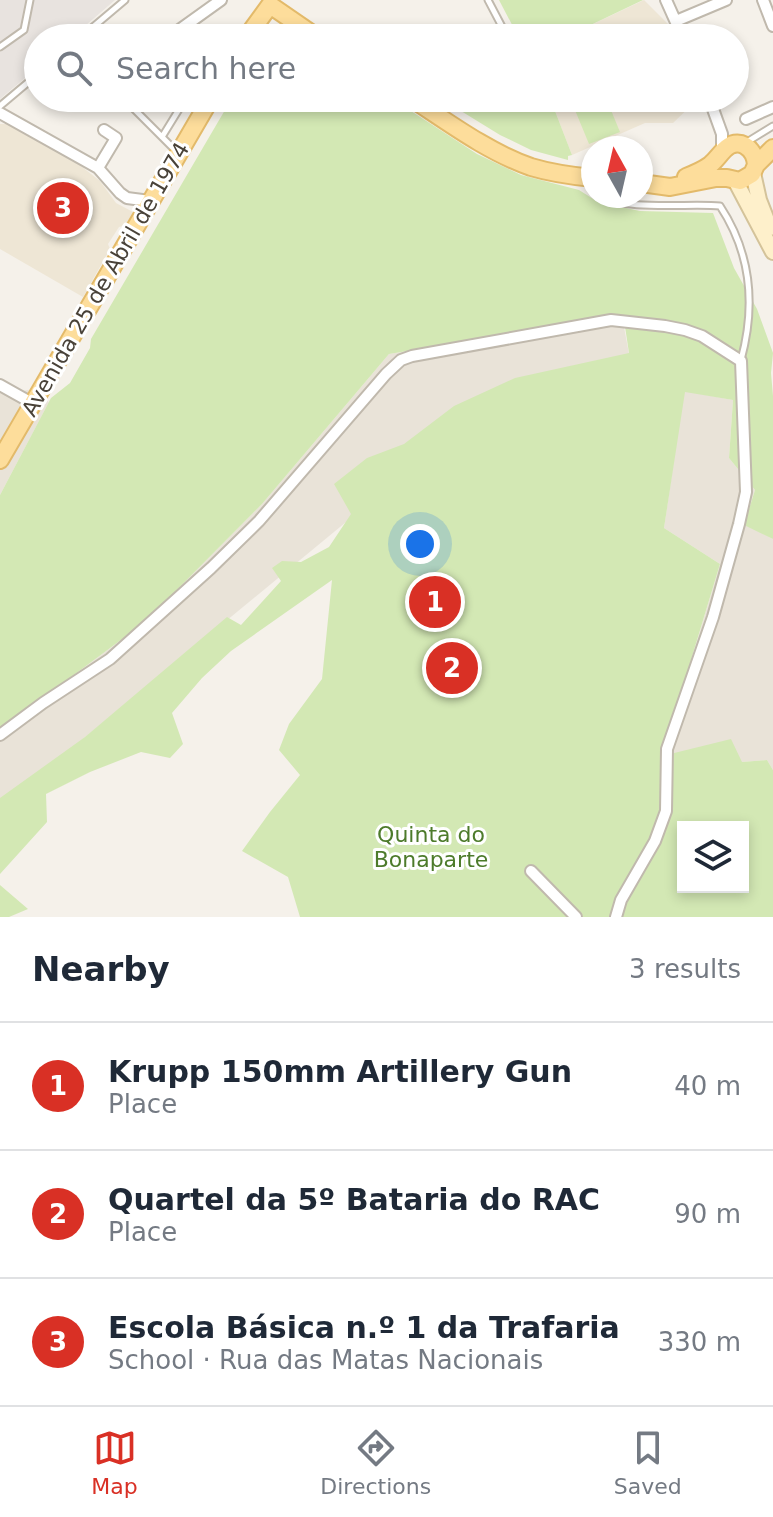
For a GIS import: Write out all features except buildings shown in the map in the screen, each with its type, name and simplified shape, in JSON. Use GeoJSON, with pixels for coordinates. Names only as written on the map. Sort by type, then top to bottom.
{"type":"FeatureCollection","features":[{"type":"Feature","properties":{"kind":"main road"},"geometry":{"type":"LineString","coordinates":[[255,24],[270,2],[295,24]]}},
{"type":"Feature","properties":{"kind":"main road","name":"Avenida 25 de Abril de 1974"},"geometry":{"type":"LineString","coordinates":[[0,460],[203,112]]}},
{"type":"Feature","properties":{"kind":"main road"},"geometry":{"type":"LineString","coordinates":[[433,112],[500,153],[531,167],[581,177]]}},
{"type":"Feature","properties":{"kind":"main road"},"geometry":{"type":"LineString","coordinates":[[653,182],[684,178],[734,148],[773,136]]}},
{"type":"Feature","properties":{"kind":"main road"},"geometry":{"type":"LineString","coordinates":[[734,148],[755,155],[759,200],[773,236]]}},
{"type":"Feature","properties":{"kind":"main road"},"geometry":{"type":"LineString","coordinates":[[734,148],[719,166],[732,180],[773,252]]}},
{"type":"Feature","properties":{"kind":"main road"},"geometry":{"type":"LineString","coordinates":[[653,183],[678,186],[710,179],[745,180],[773,148]]}},
{"type":"Feature","properties":{"kind":"street"},"geometry":{"type":"LineString","coordinates":[[188,24],[221,0]]}},
{"type":"Feature","properties":{"kind":"street"},"geometry":{"type":"LineString","coordinates":[[666,0],[677,24]]}},
{"type":"Feature","properties":{"kind":"street"},"geometry":{"type":"LineString","coordinates":[[763,0],[773,26]]}},
{"type":"Feature","properties":{"kind":"street"},"geometry":{"type":"LineString","coordinates":[[676,21],[722,1]]}},
{"type":"Feature","properties":{"kind":"street"},"geometry":{"type":"LineString","coordinates":[[746,119],[773,107]]}},
{"type":"Feature","properties":{"kind":"street"},"geometry":{"type":"LineString","coordinates":[[715,112],[734,148]]}},
{"type":"Feature","properties":{"kind":"street"},"geometry":{"type":"LineString","coordinates":[[0,113],[98,168],[127,198],[150,201]]}},
{"type":"Feature","properties":{"kind":"street"},"geometry":{"type":"LineString","coordinates":[[98,168],[116,138],[104,130]]}},
{"type":"Feature","properties":{"kind":"street"},"geometry":{"type":"LineString","coordinates":[[0,735],[110,659],[211,568],[259,521],[401,360],[611,320],[685,330],[702,336],[741,361],[746,492],[713,617],[667,749],[666,811],[655,841],[621,900],[616,917]]}},
{"type":"Feature","properties":{"kind":"street"},"geometry":{"type":"LineString","coordinates":[[0,385],[32,403]]}},
{"type":"Feature","properties":{"kind":"street"},"geometry":{"type":"LineString","coordinates":[[531,871],[576,917]]}},
{"type":"Feature","properties":{"kind":"lane"},"geometry":{"type":"LineString","coordinates":[[25,24],[30,0]]}},
{"type":"Feature","properties":{"kind":"lane"},"geometry":{"type":"LineString","coordinates":[[97,24],[125,0]]}},
{"type":"Feature","properties":{"kind":"lane"},"geometry":{"type":"LineString","coordinates":[[488,0],[501,24]]}},
{"type":"Feature","properties":{"kind":"lane"},"geometry":{"type":"LineString","coordinates":[[0,47],[24,30]]}},
{"type":"Feature","properties":{"kind":"lane"},"geometry":{"type":"LineString","coordinates":[[0,106],[24,86]]}},
{"type":"Feature","properties":{"kind":"lane"},"geometry":{"type":"LineString","coordinates":[[137,112],[179,153]]}},
{"type":"Feature","properties":{"kind":"lane"},"geometry":{"type":"LineString","coordinates":[[162,137],[177,112]]}},
{"type":"Feature","properties":{"kind":"lane"},"geometry":{"type":"LineString","coordinates":[[734,148],[773,126]]}},
{"type":"Feature","properties":{"kind":"lane"},"geometry":{"type":"LineString","coordinates":[[653,205],[720,206],[733,226],[748,275],[749,301],[741,361]]}},
{"type":"Feature","properties":{"kind":"shaded area"},"geometry":{"type":"Polygon","coordinates":[[[0,0],[115,0],[87,24],[24,24],[24,79],[0,99],[0,0]]]}},
{"type":"Feature","properties":{"kind":"shaded area"},"geometry":{"type":"Polygon","coordinates":[[[644,0],[668,24],[593,24],[644,0]]]}},
{"type":"Feature","properties":{"kind":"shaded area"},"geometry":{"type":"Polygon","coordinates":[[[555,112],[684,112],[673,123],[645,123],[615,136],[581,136],[581,151],[572,155],[555,112]]]}},
{"type":"Feature","properties":{"kind":"shaded area"},"geometry":{"type":"Polygon","coordinates":[[[0,124],[7,124],[77,163],[100,181],[116,203],[135,213],[127,225],[119,227],[108,244],[110,249],[83,297],[0,249],[0,124]]]}},
{"type":"Feature","properties":{"kind":"shaded area"},"geometry":{"type":"Polygon","coordinates":[[[622,316],[629,354],[500,395],[3,805],[0,804],[0,730],[145,622],[262,504],[389,354],[622,316]]]}},
{"type":"Feature","properties":{"kind":"shaded area"},"geometry":{"type":"Polygon","coordinates":[[[0,379],[49,402],[0,495],[0,379]]]}},
{"type":"Feature","properties":{"kind":"shaded area"},"geometry":{"type":"Polygon","coordinates":[[[684,391],[733,400],[729,458],[755,490],[744,524],[773,539],[773,770],[767,760],[742,762],[662,757],[720,564],[664,528],[684,391]]]}},
{"type":"Feature","properties":{"kind":"green space"},"geometry":{"type":"Polygon","coordinates":[[[499,0],[643,0],[593,24],[512,24],[499,0]]]}},
{"type":"Feature","properties":{"kind":"green space","name":"Quinta do Bonaparte"},"geometry":{"type":"Polygon","coordinates":[[[224,112],[412,112],[477,154],[521,175],[579,190],[581,208],[713,213],[734,268],[757,309],[773,353],[773,539],[744,525],[755,490],[729,458],[733,400],[685,392],[664,528],[720,564],[662,756],[731,739],[742,762],[767,760],[773,770],[773,917],[300,917],[288,877],[242,851],[300,775],[279,750],[289,724],[322,679],[332,580],[231,651],[202,678],[172,713],[183,744],[170,758],[141,752],[46,794],[47,822],[0,874],[0,798],[85,737],[227,617],[241,625],[281,581],[272,568],[282,561],[301,562],[329,547],[351,514],[334,484],[367,458],[404,444],[454,406],[515,378],[629,353],[621,316],[389,354],[262,504],[145,622],[0,730],[0,495],[51,398],[70,383],[90,348],[91,339],[224,112]]]}},
{"type":"Feature","properties":{"kind":"green space"},"geometry":{"type":"Polygon","coordinates":[[[463,112],[555,112],[572,155],[568,156],[568,160],[531,150],[463,112]]]}},
{"type":"Feature","properties":{"kind":"green space"},"geometry":{"type":"Polygon","coordinates":[[[576,112],[612,112],[620,132],[610,136],[586,136],[576,112]]]}},
{"type":"Feature","properties":{"kind":"green space"},"geometry":{"type":"Polygon","coordinates":[[[0,885],[28,909],[9,917],[0,917],[0,885]]]}},
{"type":"Feature","properties":{"kind":"place","name":"Escola Básica n.º 1 da Trafaria"},"geometry":{"type":"Point","coordinates":[63,208]}},
{"type":"Feature","properties":{"kind":"place","name":"Krupp 150mm Artillery Gun"},"geometry":{"type":"Point","coordinates":[435,602]}},
{"type":"Feature","properties":{"kind":"place","name":"Quartel da 5º Bataria do RAC"},"geometry":{"type":"Point","coordinates":[452,668]}}]}
